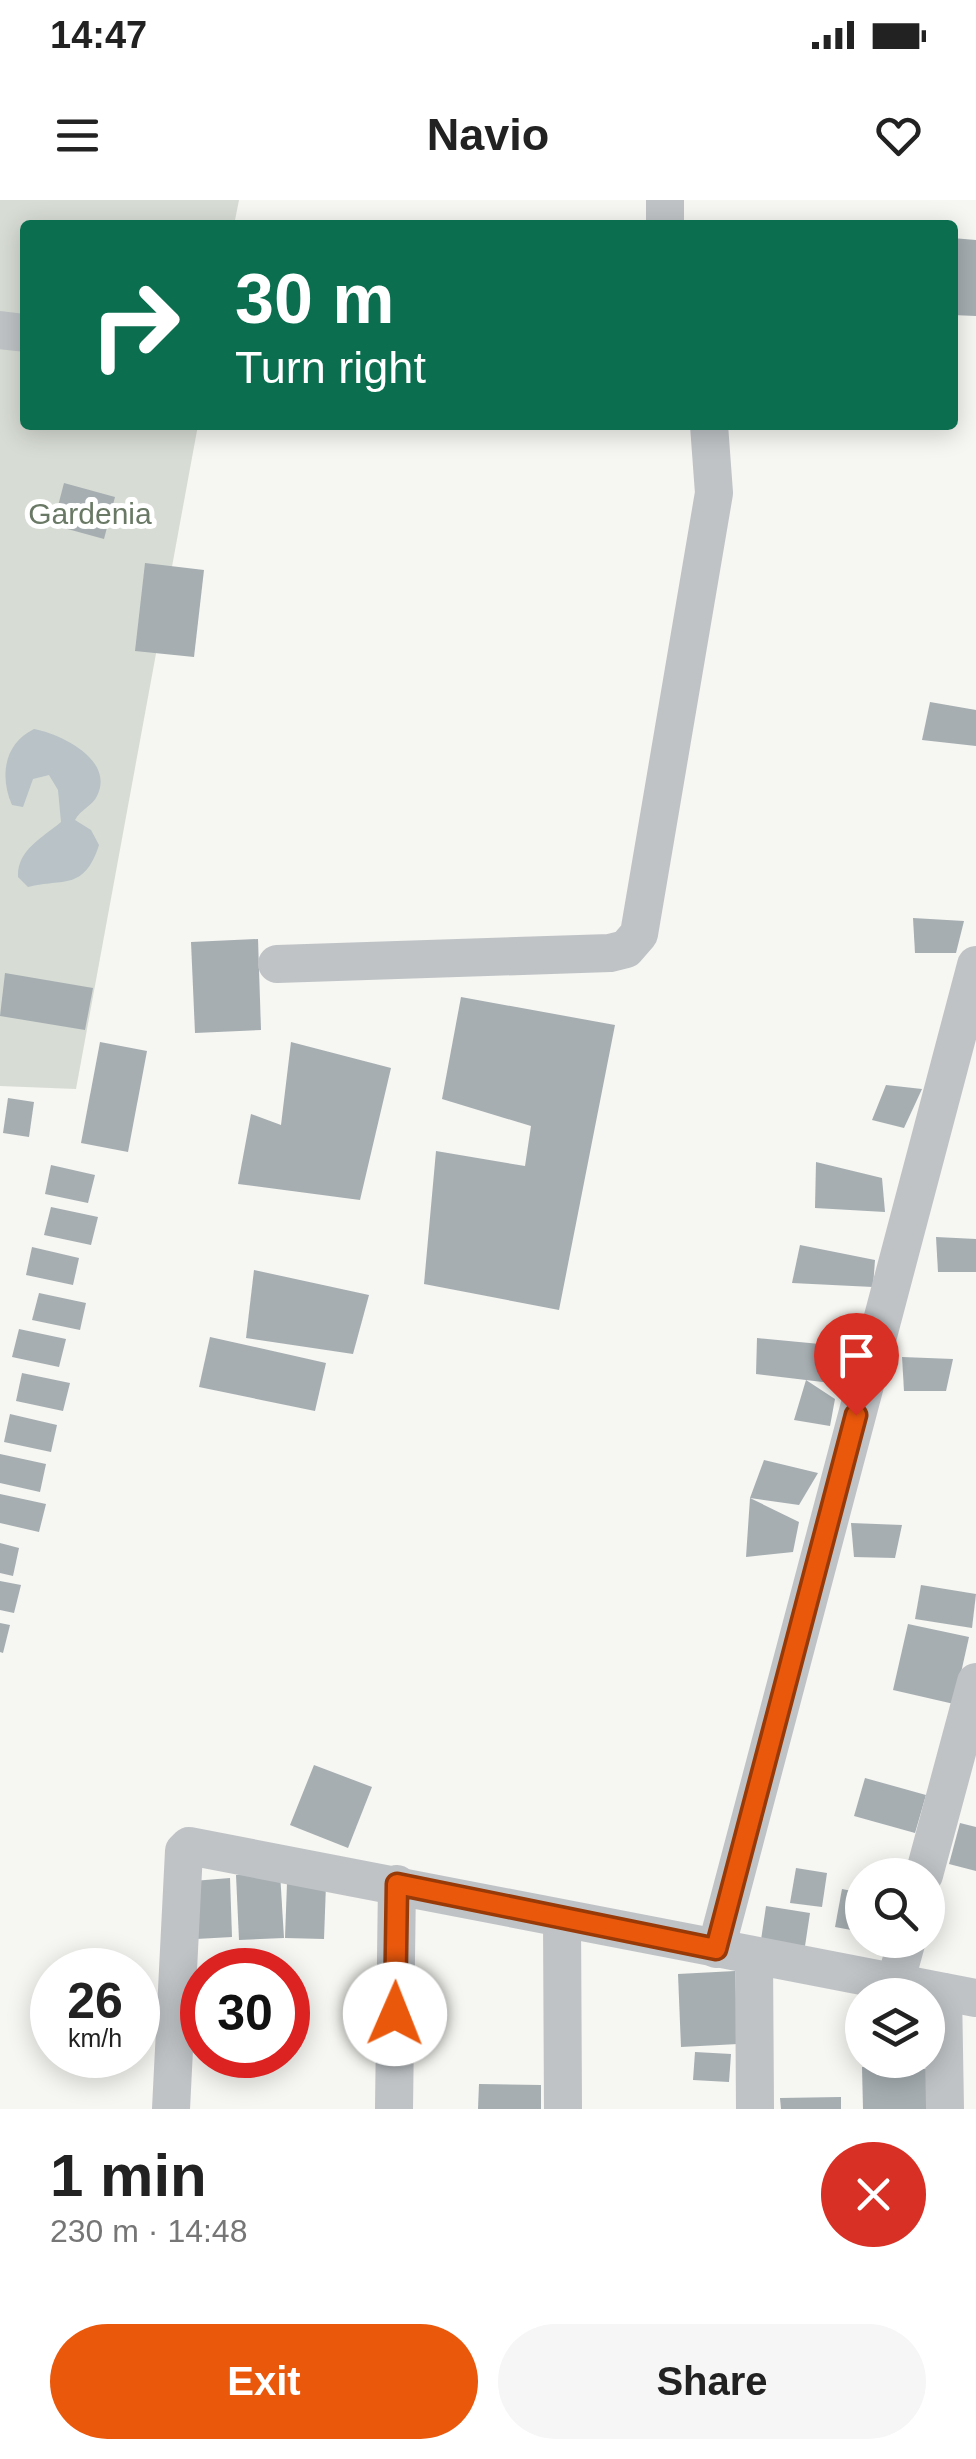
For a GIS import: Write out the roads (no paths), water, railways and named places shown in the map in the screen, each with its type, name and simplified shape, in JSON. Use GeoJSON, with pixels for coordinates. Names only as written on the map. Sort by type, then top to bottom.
{"type":"FeatureCollection","features":[{"type":"Feature","properties":{"kind":"street"},"geometry":{"type":"LineString","coordinates":[[278,964],[610,953],[626,949],[639,934],[714,493],[708,430]]}},
{"type":"Feature","properties":{"kind":"street"},"geometry":{"type":"LineString","coordinates":[[716,1949],[976,966]]}},
{"type":"Feature","properties":{"kind":"street"},"geometry":{"type":"LineString","coordinates":[[929,1858],[976,1682]]}},
{"type":"Feature","properties":{"kind":"street"},"geometry":{"type":"LineString","coordinates":[[171,2109],[186,1847],[884,1978]]}},
{"type":"Feature","properties":{"kind":"street"},"geometry":{"type":"LineString","coordinates":[[394,2109],[397,1884]]}},
{"type":"Feature","properties":{"kind":"street"},"geometry":{"type":"LineString","coordinates":[[562,1920],[563,2109]]}},
{"type":"Feature","properties":{"kind":"street"},"geometry":{"type":"LineString","coordinates":[[754,1956],[755,2109]]}},
{"type":"Feature","properties":{"kind":"street"},"geometry":{"type":"LineString","coordinates":[[945,2109],[959,1995]]}},
{"type":"Feature","properties":{"kind":"park label","name":"Gardenia"},"geometry":{"type":"Point","coordinates":[90,514]}}]}
